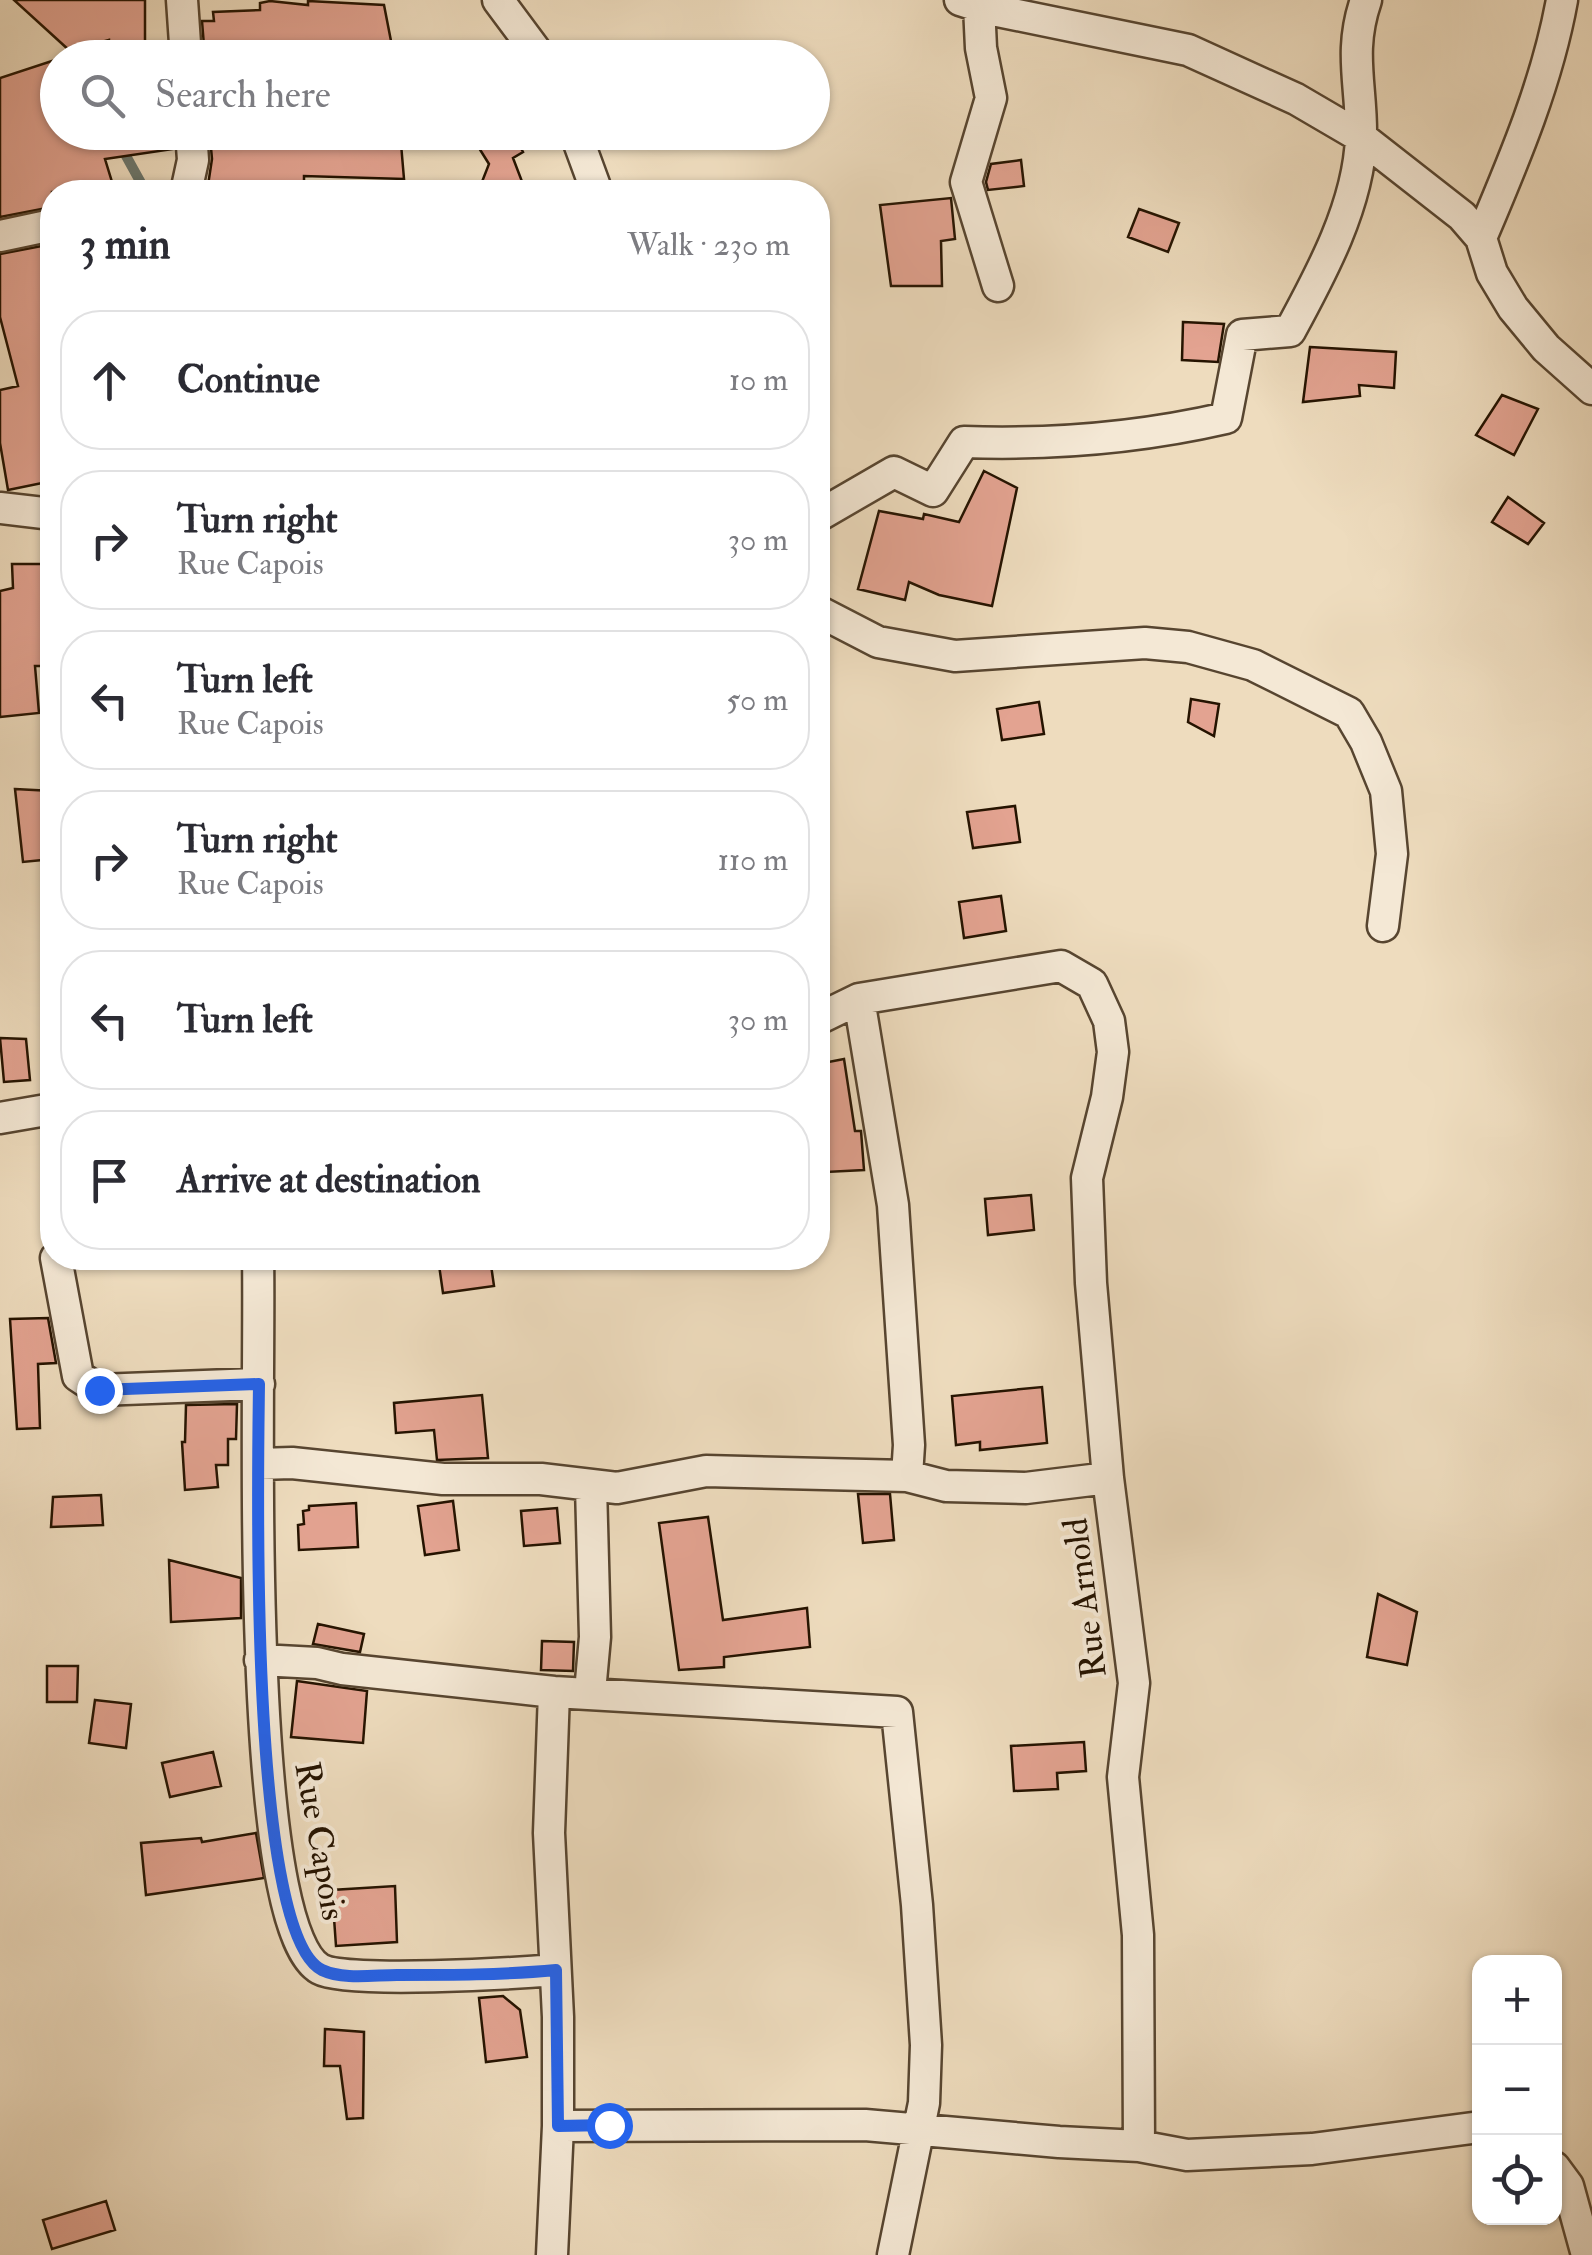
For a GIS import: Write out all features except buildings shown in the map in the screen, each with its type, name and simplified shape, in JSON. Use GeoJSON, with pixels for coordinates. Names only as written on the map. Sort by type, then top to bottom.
{"type":"FeatureCollection","features":[{"type":"Feature","properties":{"kind":"street"},"geometry":{"type":"LineString","coordinates":[[182,0],[185,40]]}},
{"type":"Feature","properties":{"kind":"street"},"geometry":{"type":"LineString","coordinates":[[498,0],[527,40]]}},
{"type":"Feature","properties":{"kind":"street"},"geometry":{"type":"LineString","coordinates":[[830,509],[894,472],[933,491],[964,442],[1069,443],[1226,418],[1242,335],[1290,331],[1342,225],[1360,138],[1356,43],[1366,0]]}},
{"type":"Feature","properties":{"kind":"street"},"geometry":{"type":"LineString","coordinates":[[1481,238],[1524,136],[1555,39],[1562,0]]}},
{"type":"Feature","properties":{"kind":"street"},"geometry":{"type":"LineString","coordinates":[[998,286],[966,182],[991,98],[970,3],[1188,50],[1296,99],[1360,138],[1462,216],[1481,238],[1492,273],[1513,308],[1546,348],[1592,389]]}},
{"type":"Feature","properties":{"kind":"street"},"geometry":{"type":"LineString","coordinates":[[189,180],[193,150]]}},
{"type":"Feature","properties":{"kind":"street"},"geometry":{"type":"LineString","coordinates":[[582,150],[593,180]]}},
{"type":"Feature","properties":{"kind":"street"},"geometry":{"type":"LineString","coordinates":[[0,236],[40,228]]}},
{"type":"Feature","properties":{"kind":"street"},"geometry":{"type":"LineString","coordinates":[[0,508],[40,513]]}},
{"type":"Feature","properties":{"kind":"street"},"geometry":{"type":"LineString","coordinates":[[830,617],[878,642],[956,656],[1144,643],[1188,647],[1252,665],[1349,713],[1386,791],[1392,854],[1383,926]]}},
{"type":"Feature","properties":{"kind":"street","name":"Rue Arnold"},"geometry":{"type":"LineString","coordinates":[[830,1014],[860,999],[1061,966],[1092,984],[1109,1021],[1113,1052],[1107,1096],[1087,1178],[1091,1283],[1108,1478],[1134,1683],[1124,1777],[1138,1934],[1139,2146]]}},
{"type":"Feature","properties":{"kind":"street"},"geometry":{"type":"LineString","coordinates":[[860,999],[893,1206],[909,1445],[907,1476]]}},
{"type":"Feature","properties":{"kind":"street"},"geometry":{"type":"LineString","coordinates":[[0,1118],[40,1111]]}},
{"type":"Feature","properties":{"kind":"street"},"geometry":{"type":"LineString","coordinates":[[58,1270],[78,1376],[86,1384],[99,1390],[259,1384]]}},
{"type":"Feature","properties":{"kind":"street","name":"Rue Capois"},"geometry":{"type":"LineString","coordinates":[[258,1270],[260,1660],[268,1784],[286,1899],[300,1946],[320,1969],[348,1975],[556,1970]]}},
{"type":"Feature","properties":{"kind":"street"},"geometry":{"type":"LineString","coordinates":[[258,1464],[292,1463],[443,1478],[541,1479],[617,1488],[706,1471],[907,1476],[946,1486],[1026,1488],[1108,1478]]}},
{"type":"Feature","properties":{"kind":"street"},"geometry":{"type":"LineString","coordinates":[[590,1692],[595,1637],[591,1486]]}},
{"type":"Feature","properties":{"kind":"street"},"geometry":{"type":"LineString","coordinates":[[260,1660],[317,1663],[554,1692],[897,1712],[917,1905],[926,2044],[924,2103],[892,2255]]}},
{"type":"Feature","properties":{"kind":"street"},"geometry":{"type":"LineString","coordinates":[[552,2255],[558,2126],[549,1833],[554,1692]]}},
{"type":"Feature","properties":{"kind":"street"},"geometry":{"type":"LineString","coordinates":[[558,2126],[865,2124],[1139,2146],[1187,2155],[1294,2150],[1472,2128]]}},
{"type":"Feature","properties":{"kind":"street"},"geometry":{"type":"LineString","coordinates":[[1562,2177],[1568,2186],[1587,2255]]}},
{"type":"Feature","properties":{"kind":"waterway"},"geometry":{"type":"LineString","coordinates":[[123,150],[139,180]]}},
{"type":"Feature","properties":{"kind":"route"},"geometry":{"type":"LineString","coordinates":[[99,1390],[259,1384],[259,1644],[268,1784],[286,1899],[300,1946],[320,1969],[348,1975],[556,1970],[558,2126],[609,2125]]}}]}
